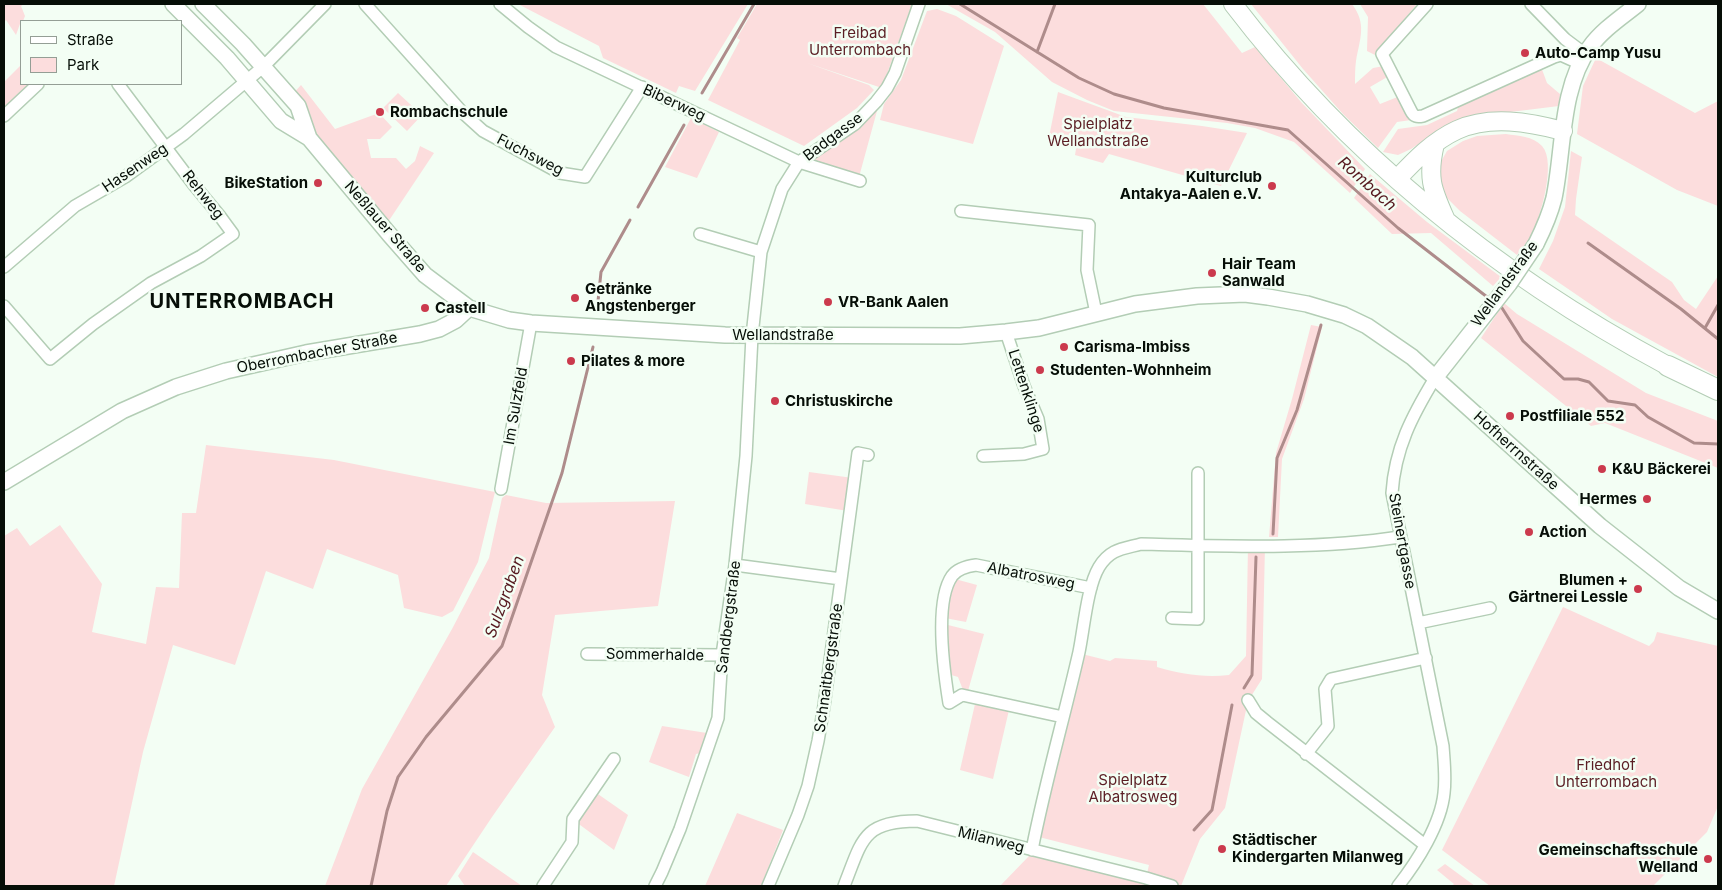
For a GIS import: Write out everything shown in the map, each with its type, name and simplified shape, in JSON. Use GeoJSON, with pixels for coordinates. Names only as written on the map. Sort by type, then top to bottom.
{"type":"FeatureCollection","features":[{"type":"Feature","properties":{"kind":"highway"},"geometry":{"type":"LineString","coordinates":[[1668,366],[1718,390]]}},
{"type":"Feature","properties":{"kind":"main road","name":"Neßlauer Straße"},"geometry":{"type":"LineString","coordinates":[[173,4],[228,58],[282,121],[309,138],[425,275],[469,308]]}},
{"type":"Feature","properties":{"kind":"main road","name":"Neßlauer Straße"},"geometry":{"type":"LineString","coordinates":[[203,4],[264,66],[298,106],[309,138]]}},
{"type":"Feature","properties":{"kind":"main road"},"geometry":{"type":"LineString","coordinates":[[1233,4],[1274,54],[1353,138],[1446,221],[1502,264],[1556,301],[1668,366]]}},
{"type":"Feature","properties":{"kind":"main road","name":"Wellandstraße"},"geometry":{"type":"LineString","coordinates":[[1436,378],[1490,309],[1536,244],[1554,198],[1570,88],[1590,46],[1606,30],[1638,4]]}},
{"type":"Feature","properties":{"kind":"main road"},"geometry":{"type":"LineString","coordinates":[[1397,179],[1412,163],[1435,144],[1457,130],[1482,123],[1516,122],[1563,131]]}},
{"type":"Feature","properties":{"kind":"main road"},"geometry":{"type":"LineString","coordinates":[[1435,144],[1430,166],[1431,181],[1446,221]]}},
{"type":"Feature","properties":{"kind":"main road","name":"Wellandstraße"},"geometry":{"type":"LineString","coordinates":[[469,308],[509,320],[531,323],[752,336],[960,336],[1039,328],[1154,300],[1222,294],[1268,297],[1307,304]]}},
{"type":"Feature","properties":{"kind":"main road","name":"Hofherrnstraße"},"geometry":{"type":"LineString","coordinates":[[1307,304],[1344,315],[1367,326],[1412,356],[1600,526],[1679,588],[1718,610]]}},
{"type":"Feature","properties":{"kind":"main road","name":"Oberrombacher Straße"},"geometry":{"type":"LineString","coordinates":[[4,482],[122,411],[176,387],[226,371],[306,353],[420,334],[439,329],[456,320],[469,308]]}},
{"type":"Feature","properties":{"kind":"street"},"geometry":{"type":"LineString","coordinates":[[264,66],[325,4]]}},
{"type":"Feature","properties":{"kind":"street","name":"Fuchsweg"},"geometry":{"type":"LineString","coordinates":[[366,4],[462,112],[483,131],[560,173],[585,177],[642,87]]}},
{"type":"Feature","properties":{"kind":"street","name":"Biberweg"},"geometry":{"type":"LineString","coordinates":[[500,4],[556,47],[799,162],[860,181]]}},
{"type":"Feature","properties":{"kind":"street","name":"Badgasse"},"geometry":{"type":"LineString","coordinates":[[752,336],[761,252],[782,189],[799,162],[854,124],[882,95],[895,73],[919,4]]}},
{"type":"Feature","properties":{"kind":"street"},"geometry":{"type":"LineString","coordinates":[[1426,4],[1382,54],[1413,115],[1423,116],[1554,57],[1561,55],[1583,59]]}},
{"type":"Feature","properties":{"kind":"street"},"geometry":{"type":"LineString","coordinates":[[1531,4],[1583,59]]}},
{"type":"Feature","properties":{"kind":"street"},"geometry":{"type":"LineString","coordinates":[[1561,55],[1568,42]]}},
{"type":"Feature","properties":{"kind":"street","name":"Hasenweg"},"geometry":{"type":"LineString","coordinates":[[4,267],[76,206],[125,177],[166,148],[264,66]]}},
{"type":"Feature","properties":{"kind":"street"},"geometry":{"type":"LineString","coordinates":[[4,116],[37,85]]}},
{"type":"Feature","properties":{"kind":"street","name":"Rehweg"},"geometry":{"type":"LineString","coordinates":[[4,306],[50,359],[94,324],[152,283],[201,256],[233,234],[119,85]]}},
{"type":"Feature","properties":{"kind":"street"},"geometry":{"type":"LineString","coordinates":[[961,211],[1089,225],[1087,270],[1096,313]]}},
{"type":"Feature","properties":{"kind":"street"},"geometry":{"type":"LineString","coordinates":[[700,234],[761,252]]}},
{"type":"Feature","properties":{"kind":"street","name":"Im Sulzfeld"},"geometry":{"type":"LineString","coordinates":[[501,489],[531,323]]}},
{"type":"Feature","properties":{"kind":"street","name":"Lettenklinge"},"geometry":{"type":"LineString","coordinates":[[983,456],[1024,454],[1043,450],[1038,419],[1024,386],[1006,332]]}},
{"type":"Feature","properties":{"kind":"street","name":"Sandbergstraße"},"geometry":{"type":"LineString","coordinates":[[655,886],[680,829],[715,730],[720,705],[722,655],[735,565],[746,456],[752,336]]}},
{"type":"Feature","properties":{"kind":"street","name":"Steinertgasse"},"geometry":{"type":"LineString","coordinates":[[1398,886],[1425,845],[1436,821],[1444,795],[1445,767],[1443,746],[1392,493],[1396,459],[1404,436],[1415,412],[1436,378]]}},
{"type":"Feature","properties":{"kind":"street","name":"Schnaitbergstraße"},"geometry":{"type":"LineString","coordinates":[[768,886],[808,786],[824,706],[858,453],[868,455]]}},
{"type":"Feature","properties":{"kind":"street"},"geometry":{"type":"LineString","coordinates":[[1172,618],[1198,619],[1198,473]]}},
{"type":"Feature","properties":{"kind":"street","name":"Albatrosweg"},"geometry":{"type":"LineString","coordinates":[[1032,850],[1091,588],[1098,568],[1108,554],[1141,544],[1265,546],[1363,543],[1400,537]]}},
{"type":"Feature","properties":{"kind":"street"},"geometry":{"type":"LineString","coordinates":[[735,565],[841,579]]}},
{"type":"Feature","properties":{"kind":"street","name":"Albatrosweg"},"geometry":{"type":"LineString","coordinates":[[1063,717],[962,695],[949,703],[941,620],[943,603],[952,575],[964,567],[976,565],[1091,588]]}},
{"type":"Feature","properties":{"kind":"street"},"geometry":{"type":"LineString","coordinates":[[1418,623],[1490,608]]}},
{"type":"Feature","properties":{"kind":"street","name":"Sommerhalde"},"geometry":{"type":"LineString","coordinates":[[588,654],[722,655]]}},
{"type":"Feature","properties":{"kind":"street"},"geometry":{"type":"LineString","coordinates":[[1306,754],[1328,726],[1325,690],[1330,679],[1426,658]]}},
{"type":"Feature","properties":{"kind":"street"},"geometry":{"type":"LineString","coordinates":[[1248,700],[1256,713],[1306,754],[1425,845]]}},
{"type":"Feature","properties":{"kind":"street"},"geometry":{"type":"LineString","coordinates":[[543,886],[572,842],[573,819],[614,759]]}},
{"type":"Feature","properties":{"kind":"street","name":"Milanweg"},"geometry":{"type":"LineString","coordinates":[[844,886],[858,849],[866,836],[881,825],[897,821],[917,821],[1172,886]]}},
{"type":"Feature","properties":{"kind":"green space"},"geometry":{"type":"Polygon","coordinates":[[[4,4],[24,4],[21,6],[25,16],[23,20],[20,20],[16,35],[6,20],[4,22],[4,4]]]}},
{"type":"Feature","properties":{"kind":"green space"},"geometry":{"type":"Polygon","coordinates":[[[518,4],[748,4],[695,91],[679,86],[676,93],[603,58],[599,46],[518,4]]]}},
{"type":"Feature","properties":{"kind":"green space","name":"Freibad Unterrombach"},"geometry":{"type":"Polygon","coordinates":[[[757,4],[912,4],[882,88],[807,63],[869,85],[874,90],[857,108],[804,146],[708,100],[740,40],[737,38],[757,4]]]}},
{"type":"Feature","properties":{"kind":"green space"},"geometry":{"type":"Polygon","coordinates":[[[946,4],[1203,4],[1242,53],[1255,47],[1301,102],[1365,169],[1350,193],[1294,142],[1255,128],[1227,123],[1114,111],[1052,82],[995,32],[946,4]]]}},
{"type":"Feature","properties":{"kind":"green space"},"geometry":{"type":"Polygon","coordinates":[[[1251,4],[1352,4],[1360,18],[1361,25],[1355,84],[1373,68],[1384,66],[1389,76],[1370,87],[1380,104],[1400,96],[1411,120],[1397,122],[1378,148],[1343,114],[1303,69],[1251,4]]]}},
{"type":"Feature","properties":{"kind":"green space"},"geometry":{"type":"Polygon","coordinates":[[[1360,4],[1417,4],[1375,55],[1367,51],[1368,17],[1360,4]]]}},
{"type":"Feature","properties":{"kind":"green space"},"geometry":{"type":"Polygon","coordinates":[[[937,9],[956,16],[1004,46],[973,144],[880,120],[884,104],[901,80],[927,11],[937,9]]]}},
{"type":"Feature","properties":{"kind":"green space"},"geometry":{"type":"Polygon","coordinates":[[[1596,58],[1695,113],[1718,101],[1718,206],[1677,190],[1577,134],[1583,86],[1596,58]]]}},
{"type":"Feature","properties":{"kind":"green space"},"geometry":{"type":"Polygon","coordinates":[[[1540,64],[1547,83],[1560,94],[1559,106],[1470,117],[1441,129],[1411,149],[1398,155],[1383,152],[1398,129],[1427,125],[1457,111],[1460,100],[1540,64]]]}},
{"type":"Feature","properties":{"kind":"green space"},"geometry":{"type":"Polygon","coordinates":[[[20,66],[20,85],[31,85],[4,110],[4,82],[20,66]]]}},
{"type":"Feature","properties":{"kind":"green space"},"geometry":{"type":"Polygon","coordinates":[[[301,85],[335,129],[379,113],[392,127],[380,139],[367,139],[371,158],[396,158],[406,169],[415,161],[420,146],[434,153],[388,222],[310,133],[291,96],[301,85]]]}},
{"type":"Feature","properties":{"kind":"green space","name":"Spielplatz Wellandstraße"},"geometry":{"type":"Polygon","coordinates":[[[1058,92],[1126,117],[1247,133],[1221,186],[1109,154],[1103,163],[1075,155],[1077,143],[1049,137],[1058,92]]]}},
{"type":"Feature","properties":{"kind":"green space"},"geometry":{"type":"Polygon","coordinates":[[[398,93],[422,115],[407,131],[383,108],[398,93]]]}},
{"type":"Feature","properties":{"kind":"green space"},"geometry":{"type":"Polygon","coordinates":[[[875,108],[877,111],[859,177],[807,161],[875,108]]]}},
{"type":"Feature","properties":{"kind":"green space"},"geometry":{"type":"Polygon","coordinates":[[[691,118],[719,132],[697,178],[665,167],[691,118]]]}},
{"type":"Feature","properties":{"kind":"green space"},"geometry":{"type":"Polygon","coordinates":[[[1506,134],[1534,140],[1542,146],[1548,164],[1545,191],[1539,217],[1531,236],[1517,255],[1460,211],[1440,191],[1439,165],[1447,151],[1463,141],[1477,136],[1506,134]]]}},
{"type":"Feature","properties":{"kind":"green space"},"geometry":{"type":"Polygon","coordinates":[[[1571,151],[1582,157],[1575,215],[1672,282],[1684,300],[1696,309],[1718,276],[1718,377],[1612,319],[1539,269],[1553,241],[1565,207],[1571,151]]]}},
{"type":"Feature","properties":{"kind":"green space"},"geometry":{"type":"Polygon","coordinates":[[[1370,174],[1427,222],[1501,277],[1493,286],[1431,233],[1392,234],[1354,198],[1370,174]]]}},
{"type":"Feature","properties":{"kind":"green space"},"geometry":{"type":"Polygon","coordinates":[[[1504,303],[1517,314],[1646,393],[1718,421],[1718,468],[1605,423],[1591,426],[1481,338],[1504,303]]]}},
{"type":"Feature","properties":{"kind":"green space"},"geometry":{"type":"Polygon","coordinates":[[[1311,325],[1322,327],[1304,399],[1282,459],[1278,537],[1269,537],[1276,453],[1311,325]]]}},
{"type":"Feature","properties":{"kind":"green space"},"geometry":{"type":"Polygon","coordinates":[[[206,445],[334,460],[495,492],[478,562],[453,611],[442,617],[404,608],[398,575],[327,549],[313,589],[266,571],[235,665],[173,645],[143,752],[114,886],[4,886],[4,536],[17,528],[30,546],[60,525],[102,584],[92,632],[146,644],[156,587],[179,588],[182,513],[196,513],[206,445]]]}},
{"type":"Feature","properties":{"kind":"green space"},"geometry":{"type":"Polygon","coordinates":[[[809,472],[853,478],[848,511],[805,504],[809,472]]]}},
{"type":"Feature","properties":{"kind":"green space"},"geometry":{"type":"Polygon","coordinates":[[[506,495],[546,503],[675,501],[658,606],[555,615],[542,695],[555,727],[446,886],[325,886],[362,789],[452,629],[489,558],[502,498],[506,495]]]}},
{"type":"Feature","properties":{"kind":"green space","name":"Spielplatz Albatrosweg"},"geometry":{"type":"Polygon","coordinates":[[[1248,546],[1265,546],[1262,679],[1248,701],[1225,808],[1200,839],[1181,886],[1172,886],[1146,878],[1149,865],[1035,836],[1078,653],[1110,661],[1115,658],[1157,661],[1157,667],[1193,675],[1229,675],[1246,656],[1248,546]]]}},
{"type":"Feature","properties":{"kind":"green space"},"geometry":{"type":"Polygon","coordinates":[[[955,579],[977,585],[966,622],[945,618],[946,606],[955,579]]]}},
{"type":"Feature","properties":{"kind":"green space","name":"Friedhof Unterrombach"},"geometry":{"type":"Polygon","coordinates":[[[1563,607],[1649,646],[1654,641],[1657,632],[1718,646],[1718,806],[1707,832],[1653,886],[1490,886],[1442,850],[1563,607]]]}},
{"type":"Feature","properties":{"kind":"green space"},"geometry":{"type":"Polygon","coordinates":[[[944,624],[984,634],[968,691],[963,690],[958,677],[948,674],[944,624]]]}},
{"type":"Feature","properties":{"kind":"green space"},"geometry":{"type":"Polygon","coordinates":[[[975,704],[1009,710],[993,779],[960,770],[975,704]]]}},
{"type":"Feature","properties":{"kind":"green space"},"geometry":{"type":"Polygon","coordinates":[[[662,726],[707,733],[700,753],[696,754],[689,777],[649,762],[662,726]]]}},
{"type":"Feature","properties":{"kind":"green space"},"geometry":{"type":"Polygon","coordinates":[[[595,792],[628,815],[614,850],[576,822],[595,792]]]}},
{"type":"Feature","properties":{"kind":"green space"},"geometry":{"type":"Polygon","coordinates":[[[737,813],[783,830],[761,886],[705,886],[737,813]]]}},
{"type":"Feature","properties":{"kind":"green space"},"geometry":{"type":"Polygon","coordinates":[[[473,852],[522,886],[465,886],[458,876],[473,852]]]}},
{"type":"Feature","properties":{"kind":"green space"},"geometry":{"type":"Polygon","coordinates":[[[1029,856],[1107,872],[1153,886],[1000,886],[1029,856]]]}},
{"type":"Feature","properties":{"kind":"green space"},"geometry":{"type":"Polygon","coordinates":[[[1445,864],[1475,886],[1452,886],[1454,884],[1437,870],[1445,864]]]}},
{"type":"Feature","properties":{"kind":"waterway","name":"Sulzgraben"},"geometry":{"type":"LineString","coordinates":[[702,93],[754,4]]}},
{"type":"Feature","properties":{"kind":"waterway","name":"Rombach"},"geometry":{"type":"LineString","coordinates":[[960,4],[1079,78],[1114,94],[1164,108],[1288,130],[1398,228],[1491,300]]}},
{"type":"Feature","properties":{"kind":"waterway"},"geometry":{"type":"LineString","coordinates":[[1037,52],[1055,4]]}},
{"type":"Feature","properties":{"kind":"waterway","name":"Sulzgraben"},"geometry":{"type":"LineString","coordinates":[[638,207],[684,125]]}},
{"type":"Feature","properties":{"kind":"waterway","name":"Sulzgraben"},"geometry":{"type":"LineString","coordinates":[[597,311],[601,272],[630,220]]}},
{"type":"Feature","properties":{"kind":"waterway"},"geometry":{"type":"LineString","coordinates":[[1588,243],[1681,309],[1718,339]]}},
{"type":"Feature","properties":{"kind":"waterway","name":"Rombach"},"geometry":{"type":"LineString","coordinates":[[1498,305],[1502,308],[1523,341],[1564,379],[1578,379],[1589,382],[1608,401],[1635,405],[1648,417],[1694,443],[1718,444]]}},
{"type":"Feature","properties":{"kind":"waterway"},"geometry":{"type":"LineString","coordinates":[[1705,328],[1718,305]]}},
{"type":"Feature","properties":{"kind":"waterway"},"geometry":{"type":"LineString","coordinates":[[1273,534],[1277,458],[1297,410],[1321,325]]}},
{"type":"Feature","properties":{"kind":"waterway","name":"Sulzgraben"},"geometry":{"type":"LineString","coordinates":[[371,886],[387,811],[398,777],[426,737],[502,646],[562,473],[593,347]]}},
{"type":"Feature","properties":{"kind":"waterway"},"geometry":{"type":"LineString","coordinates":[[1244,688],[1252,675],[1256,557]]}},
{"type":"Feature","properties":{"kind":"waterway"},"geometry":{"type":"LineString","coordinates":[[1194,830],[1212,810],[1232,705]]}},
{"type":"Feature","properties":{"kind":"place","name":"Auto-Camp Yusu"},"geometry":{"type":"Point","coordinates":[1525,53]}},
{"type":"Feature","properties":{"kind":"place","name":"Rombachschule"},"geometry":{"type":"Point","coordinates":[380,112]}},
{"type":"Feature","properties":{"kind":"place","name":"BikeStation"},"geometry":{"type":"Point","coordinates":[318,183]}},
{"type":"Feature","properties":{"kind":"place","name":"Kulturclub Antakya-Aalen e.V."},"geometry":{"type":"Point","coordinates":[1272,186]}},
{"type":"Feature","properties":{"kind":"place","name":"Hair Team Sanwald"},"geometry":{"type":"Point","coordinates":[1212,273]}},
{"type":"Feature","properties":{"kind":"place","name":"Getränke Angstenberger"},"geometry":{"type":"Point","coordinates":[575,298]}},
{"type":"Feature","properties":{"kind":"place","name":"VR-Bank Aalen"},"geometry":{"type":"Point","coordinates":[828,302]}},
{"type":"Feature","properties":{"kind":"place","name":"Castell"},"geometry":{"type":"Point","coordinates":[425,308]}},
{"type":"Feature","properties":{"kind":"place","name":"Carisma-Imbiss"},"geometry":{"type":"Point","coordinates":[1064,347]}},
{"type":"Feature","properties":{"kind":"place","name":"Pilates & more"},"geometry":{"type":"Point","coordinates":[571,361]}},
{"type":"Feature","properties":{"kind":"place","name":"Studenten-Wohnheim"},"geometry":{"type":"Point","coordinates":[1040,370]}},
{"type":"Feature","properties":{"kind":"place","name":"Christuskirche"},"geometry":{"type":"Point","coordinates":[775,401]}},
{"type":"Feature","properties":{"kind":"place","name":"Postfiliale 552"},"geometry":{"type":"Point","coordinates":[1510,416]}},
{"type":"Feature","properties":{"kind":"place","name":"K&U Bäckerei"},"geometry":{"type":"Point","coordinates":[1602,469]}},
{"type":"Feature","properties":{"kind":"place","name":"Hermes"},"geometry":{"type":"Point","coordinates":[1647,499]}},
{"type":"Feature","properties":{"kind":"place","name":"Action"},"geometry":{"type":"Point","coordinates":[1529,532]}},
{"type":"Feature","properties":{"kind":"place","name":"Blumen + Gärtnerei Lessle"},"geometry":{"type":"Point","coordinates":[1638,589]}},
{"type":"Feature","properties":{"kind":"place","name":"Städtischer Kindergarten Milanweg"},"geometry":{"type":"Point","coordinates":[1222,849]}},
{"type":"Feature","properties":{"kind":"place","name":"Gemeinschaftsschule Welland"},"geometry":{"type":"Point","coordinates":[1708,859]}},
{"type":"Feature","properties":{"kind":"district","name":"UNTERROMBACH"},"geometry":{"type":"Point","coordinates":[242,302]}}]}
